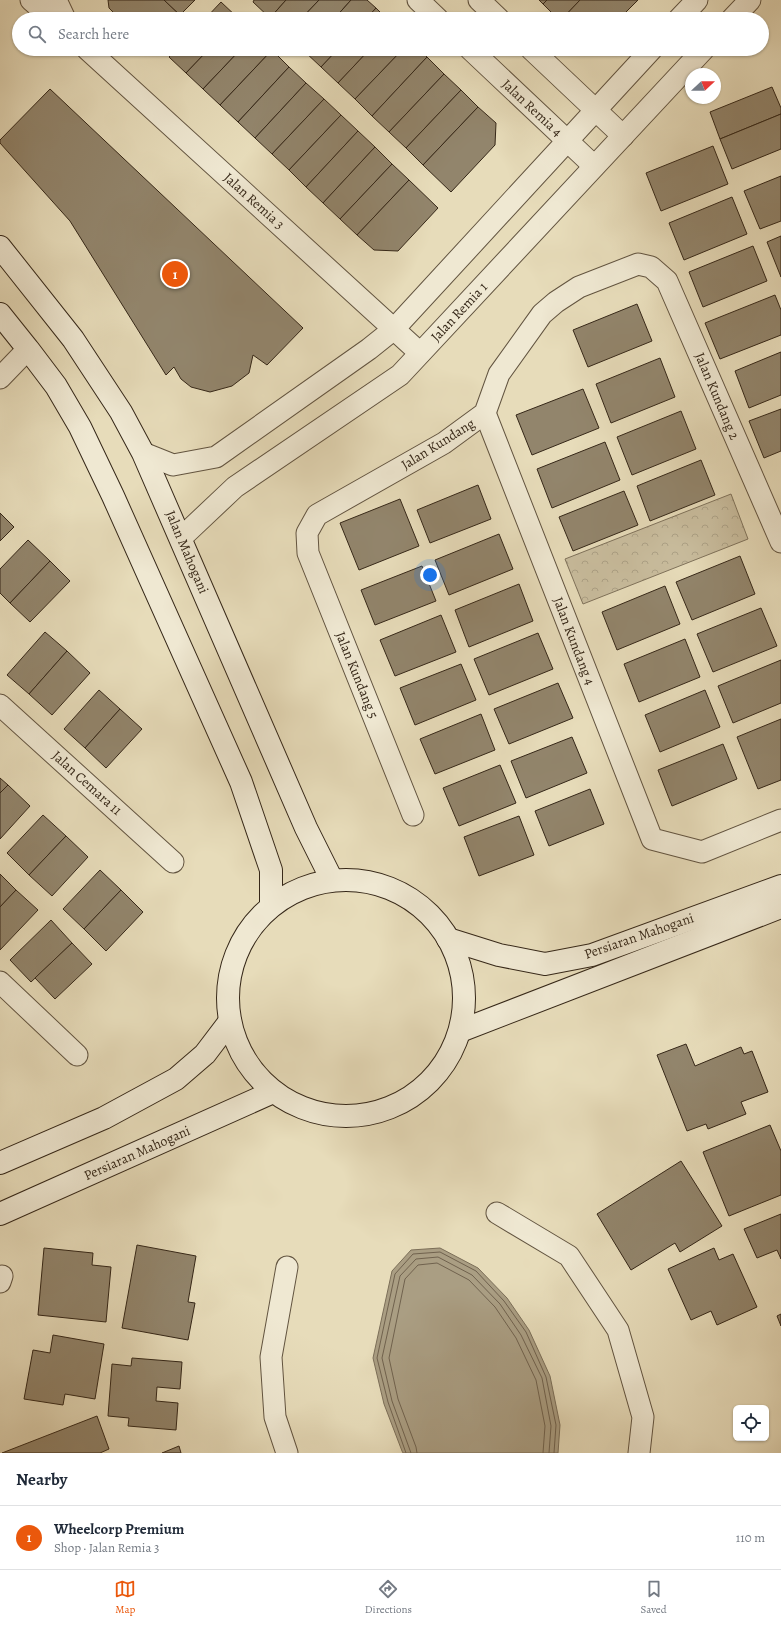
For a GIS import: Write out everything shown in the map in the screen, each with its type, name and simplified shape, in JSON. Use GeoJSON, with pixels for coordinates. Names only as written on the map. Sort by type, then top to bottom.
{"type":"FeatureCollection","features":[{"type":"Feature","properties":{"kind":"main road","name":"Jalan Mahogani"},"geometry":{"type":"LineString","coordinates":[[0,247],[73,339],[121,412],[143,453],[306,828],[332,880]]}},
{"type":"Feature","properties":{"kind":"main road"},"geometry":{"type":"LineString","coordinates":[[0,314],[56,386],[80,427],[113,496],[241,782],[271,870],[271,905]]}},
{"type":"Feature","properties":{"kind":"main road"},"geometry":{"type":"LineString","coordinates":[[332,880],[355,880],[378,884],[399,892],[418,904],[435,921],[448,939],[458,961],[464,984],[464,1008],[460,1031],[444,1066],[417,1094],[383,1112],[345,1118],[307,1111],[273,1092],[245,1061],[230,1021],[228,989],[234,958],[250,929],[271,905],[300,888],[332,880]]}},
{"type":"Feature","properties":{"kind":"main road","name":"Persiaran Mahogani"},"geometry":{"type":"LineString","coordinates":[[448,939],[499,955],[545,964],[592,955],[781,886]]}},
{"type":"Feature","properties":{"kind":"main road","name":"Persiaran Mahogani"},"geometry":{"type":"LineString","coordinates":[[460,1031],[781,907]]}},
{"type":"Feature","properties":{"kind":"main road"},"geometry":{"type":"LineString","coordinates":[[0,1163],[104,1118],[176,1079],[205,1054],[230,1021]]}},
{"type":"Feature","properties":{"kind":"main road","name":"Persiaran Mahogani"},"geometry":{"type":"LineString","coordinates":[[0,1214],[273,1092]]}},
{"type":"Feature","properties":{"kind":"street"},"geometry":{"type":"LineString","coordinates":[[31,0],[45,12]]}},
{"type":"Feature","properties":{"kind":"street"},"geometry":{"type":"LineString","coordinates":[[56,0],[62,12]]}},
{"type":"Feature","properties":{"kind":"street"},"geometry":{"type":"LineString","coordinates":[[418,0],[431,12]]}},
{"type":"Feature","properties":{"kind":"street"},"geometry":{"type":"LineString","coordinates":[[479,0],[492,12]]}},
{"type":"Feature","properties":{"kind":"street"},"geometry":{"type":"LineString","coordinates":[[686,12],[697,0]]}},
{"type":"Feature","properties":{"kind":"street"},"geometry":{"type":"LineString","coordinates":[[739,12],[750,0]]}},
{"type":"Feature","properties":{"kind":"street","name":"Jalan Remia 3"},"geometry":{"type":"LineString","coordinates":[[95,56],[420,353]]}},
{"type":"Feature","properties":{"kind":"street","name":"Jalan Remia 4"},"geometry":{"type":"LineString","coordinates":[[477,56],[594,166]]}},
{"type":"Feature","properties":{"kind":"street"},"geometry":{"type":"LineString","coordinates":[[538,56],[623,136]]}},
{"type":"Feature","properties":{"kind":"street"},"geometry":{"type":"LineString","coordinates":[[143,453],[173,465],[216,457],[369,349],[394,329],[646,56]]}},
{"type":"Feature","properties":{"kind":"street","name":"Jalan Remia 1"},"geometry":{"type":"LineString","coordinates":[[181,538],[235,487],[400,375],[697,56]]}},
{"type":"Feature","properties":{"kind":"street","name":"Jalan Kundang"},"geometry":{"type":"LineString","coordinates":[[307,533],[317,515],[444,443],[485,413],[499,374],[542,314],[556,302],[579,287],[638,264]]}},
{"type":"Feature","properties":{"kind":"street","name":"Jalan Kundang 2"},"geometry":{"type":"LineString","coordinates":[[638,264],[651,267],[667,281],[775,513],[781,542]]}},
{"type":"Feature","properties":{"kind":"street"},"geometry":{"type":"LineString","coordinates":[[0,378],[28,349]]}},
{"type":"Feature","properties":{"kind":"street","name":"Jalan Kundang 4"},"geometry":{"type":"LineString","coordinates":[[485,413],[652,839],[702,852],[781,820]]}},
{"type":"Feature","properties":{"kind":"street","name":"Jalan Kundang 5"},"geometry":{"type":"LineString","coordinates":[[307,533],[308,553],[413,815]]}},
{"type":"Feature","properties":{"kind":"street","name":"Jalan Cemara 11"},"geometry":{"type":"LineString","coordinates":[[0,705],[173,862]]}},
{"type":"Feature","properties":{"kind":"street"},"geometry":{"type":"LineString","coordinates":[[0,982],[77,1055]]}},
{"type":"Feature","properties":{"kind":"street"},"geometry":{"type":"LineString","coordinates":[[497,1213],[569,1256],[618,1330],[643,1417],[639,1453]]}},
{"type":"Feature","properties":{"kind":"street"},"geometry":{"type":"LineString","coordinates":[[287,1267],[271,1357],[275,1417],[287,1453]]}},
{"type":"Feature","properties":{"kind":"green space"},"geometry":{"type":"Polygon","coordinates":[[[731,494],[748,539],[583,604],[565,559],[731,494]]]}},
{"type":"Feature","properties":{"kind":"water"},"geometry":{"type":"Polygon","coordinates":[[[440,1248],[478,1268],[507,1298],[529,1330],[550,1376],[560,1425],[558,1453],[403,1453],[384,1404],[373,1358],[392,1271],[411,1250],[440,1248]]]}},
{"type":"Feature","properties":{"kind":"building"},"geometry":{"type":"Polygon","coordinates":[[[108,0],[164,0],[177,12],[113,12],[109,8],[108,0]]]}},
{"type":"Feature","properties":{"kind":"building"},"geometry":{"type":"Polygon","coordinates":[[[164,0],[195,0],[183,12],[177,12],[164,0]]]}},
{"type":"Feature","properties":{"kind":"building"},"geometry":{"type":"Polygon","coordinates":[[[254,0],[286,0],[275,12],[264,12],[253,2],[254,0]]]}},
{"type":"Feature","properties":{"kind":"building"},"geometry":{"type":"Polygon","coordinates":[[[286,0],[319,0],[308,12],[275,12],[286,0]]]}},
{"type":"Feature","properties":{"kind":"building"},"geometry":{"type":"Polygon","coordinates":[[[319,0],[351,0],[340,12],[308,12],[319,0]]]}},
{"type":"Feature","properties":{"kind":"building"},"geometry":{"type":"Polygon","coordinates":[[[351,0],[367,0],[376,8],[372,12],[340,12],[351,0]]]}},
{"type":"Feature","properties":{"kind":"building"},"geometry":{"type":"Polygon","coordinates":[[[539,0],[547,0],[543,4],[539,0]]]}},
{"type":"Feature","properties":{"kind":"building"},"geometry":{"type":"Polygon","coordinates":[[[547,0],[580,0],[569,12],[551,12],[543,4],[547,0]]]}},
{"type":"Feature","properties":{"kind":"building"},"geometry":{"type":"Polygon","coordinates":[[[580,0],[638,0],[626,12],[569,12],[580,0]]]}},
{"type":"Feature","properties":{"kind":"building"},"geometry":{"type":"Polygon","coordinates":[[[221,2],[232,12],[212,12],[221,2]]]}},
{"type":"Feature","properties":{"kind":"building"},"geometry":{"type":"Polygon","coordinates":[[[376,8],[380,12],[372,12],[376,8]]]}},
{"type":"Feature","properties":{"kind":"building"},"geometry":{"type":"Polygon","coordinates":[[[170,56],[202,56],[186,73],[169,57],[170,56]]]}},
{"type":"Feature","properties":{"kind":"building"},"geometry":{"type":"Polygon","coordinates":[[[202,56],[234,56],[203,89],[186,73],[202,56]]]}},
{"type":"Feature","properties":{"kind":"building"},"geometry":{"type":"Polygon","coordinates":[[[234,56],[266,56],[220,105],[203,89],[234,56]]]}},
{"type":"Feature","properties":{"kind":"building"},"geometry":{"type":"Polygon","coordinates":[[[266,56],[278,56],[289,67],[238,122],[220,105],[266,56]]]}},
{"type":"Feature","properties":{"kind":"building"},"geometry":{"type":"Polygon","coordinates":[[[309,56],[331,56],[321,67],[309,56]]]}},
{"type":"Feature","properties":{"kind":"building"},"geometry":{"type":"Polygon","coordinates":[[[331,56],[363,56],[338,83],[321,67],[331,56]]]}},
{"type":"Feature","properties":{"kind":"building"},"geometry":{"type":"Polygon","coordinates":[[[363,56],[396,56],[355,99],[338,83],[363,56]]]}},
{"type":"Feature","properties":{"kind":"building"},"geometry":{"type":"Polygon","coordinates":[[[396,56],[427,57],[372,116],[355,99],[396,56]]]}},
{"type":"Feature","properties":{"kind":"building"},"geometry":{"type":"Polygon","coordinates":[[[427,57],[444,74],[389,132],[372,116],[427,57]]]}},
{"type":"Feature","properties":{"kind":"building"},"geometry":{"type":"Polygon","coordinates":[[[289,67],[306,83],[255,138],[238,122],[289,67]]]}},
{"type":"Feature","properties":{"kind":"building"},"geometry":{"type":"Polygon","coordinates":[[[444,74],[461,90],[406,148],[389,132],[444,74]]]}},
{"type":"Feature","properties":{"kind":"building"},"geometry":{"type":"Polygon","coordinates":[[[306,83],[324,99],[272,154],[255,138],[306,83]]]}},
{"type":"Feature","properties":{"kind":"building"},"geometry":{"type":"Polygon","coordinates":[[[772,87],[781,108],[781,114],[720,139],[710,112],[772,87]]]}},
{"type":"Feature","properties":{"kind":"building"},"geometry":{"type":"Polygon","coordinates":[[[50,89],[303,328],[267,365],[253,355],[249,373],[232,386],[210,392],[191,387],[181,379],[174,367],[166,375],[70,221],[0,143],[0,140],[50,89]]]}},
{"type":"Feature","properties":{"kind":"building"},"geometry":{"type":"Polygon","coordinates":[[[461,90],[478,107],[423,165],[406,148],[461,90]]]}},
{"type":"Feature","properties":{"kind":"building"},"geometry":{"type":"Polygon","coordinates":[[[324,99],[341,115],[289,170],[272,154],[324,99]]]}},
{"type":"Feature","properties":{"kind":"building"},"geometry":{"type":"Polygon","coordinates":[[[478,107],[496,123],[495,145],[451,192],[423,165],[478,107]]]}},
{"type":"Feature","properties":{"kind":"building"},"geometry":{"type":"Polygon","coordinates":[[[781,114],[781,149],[732,169],[720,139],[781,114]]]}},
{"type":"Feature","properties":{"kind":"building"},"geometry":{"type":"Polygon","coordinates":[[[341,115],[358,131],[306,187],[289,170],[341,115]]]}},
{"type":"Feature","properties":{"kind":"building"},"geometry":{"type":"Polygon","coordinates":[[[358,131],[375,147],[323,203],[306,187],[358,131]]]}},
{"type":"Feature","properties":{"kind":"building"},"geometry":{"type":"Polygon","coordinates":[[[713,146],[728,184],[661,211],[646,173],[713,146]]]}},
{"type":"Feature","properties":{"kind":"building"},"geometry":{"type":"Polygon","coordinates":[[[375,147],[392,164],[340,219],[323,203],[375,147]]]}},
{"type":"Feature","properties":{"kind":"building"},"geometry":{"type":"Polygon","coordinates":[[[392,164],[409,180],[357,235],[340,219],[392,164]]]}},
{"type":"Feature","properties":{"kind":"building"},"geometry":{"type":"Polygon","coordinates":[[[781,176],[781,221],[760,229],[744,191],[781,176]]]}},
{"type":"Feature","properties":{"kind":"building"},"geometry":{"type":"Polygon","coordinates":[[[409,180],[438,208],[398,251],[374,250],[357,235],[409,180]]]}},
{"type":"Feature","properties":{"kind":"building"},"geometry":{"type":"Polygon","coordinates":[[[732,197],[747,234],[684,260],[669,223],[732,197]]]}},
{"type":"Feature","properties":{"kind":"building"},"geometry":{"type":"Polygon","coordinates":[[[781,236],[781,277],[767,242],[781,236]]]}},
{"type":"Feature","properties":{"kind":"building"},"geometry":{"type":"Polygon","coordinates":[[[753,246],[767,281],[703,307],[689,272],[753,246]]]}},
{"type":"Feature","properties":{"kind":"building"},"geometry":{"type":"Polygon","coordinates":[[[775,295],[781,310],[781,335],[720,359],[705,323],[775,295]]]}},
{"type":"Feature","properties":{"kind":"building"},"geometry":{"type":"Polygon","coordinates":[[[637,304],[652,341],[588,367],[573,330],[637,304]]]}},
{"type":"Feature","properties":{"kind":"building"},"geometry":{"type":"Polygon","coordinates":[[[781,352],[781,395],[749,408],[735,371],[781,352]]]}},
{"type":"Feature","properties":{"kind":"building"},"geometry":{"type":"Polygon","coordinates":[[[660,358],[675,397],[611,423],[596,384],[660,358]]]}},
{"type":"Feature","properties":{"kind":"building"},"geometry":{"type":"Polygon","coordinates":[[[583,389],[599,428],[532,455],[516,415],[583,389]]]}},
{"type":"Feature","properties":{"kind":"building"},"geometry":{"type":"Polygon","coordinates":[[[781,409],[781,451],[764,458],[749,421],[781,409]]]}},
{"type":"Feature","properties":{"kind":"building"},"geometry":{"type":"Polygon","coordinates":[[[681,411],[696,449],[632,475],[617,437],[681,411]]]}},
{"type":"Feature","properties":{"kind":"building"},"geometry":{"type":"Polygon","coordinates":[[[605,442],[620,480],[552,508],[537,469],[605,442]]]}},
{"type":"Feature","properties":{"kind":"building"},"geometry":{"type":"Polygon","coordinates":[[[701,460],[715,495],[650,521],[637,486],[701,460]]]}},
{"type":"Feature","properties":{"kind":"building"},"geometry":{"type":"Polygon","coordinates":[[[478,485],[491,519],[430,543],[417,510],[478,485]]]}},
{"type":"Feature","properties":{"kind":"building"},"geometry":{"type":"Polygon","coordinates":[[[624,491],[638,525],[573,551],[559,517],[624,491]]]}},
{"type":"Feature","properties":{"kind":"building"},"geometry":{"type":"Polygon","coordinates":[[[400,499],[419,546],[359,570],[340,523],[400,499]]]}},
{"type":"Feature","properties":{"kind":"building"},"geometry":{"type":"Polygon","coordinates":[[[0,513],[14,527],[0,541],[0,513]]]}},
{"type":"Feature","properties":{"kind":"building"},"geometry":{"type":"Polygon","coordinates":[[[499,534],[513,569],[449,595],[435,560],[499,534]]]}},
{"type":"Feature","properties":{"kind":"building"},"geometry":{"type":"Polygon","coordinates":[[[28,540],[50,561],[10,603],[0,593],[0,569],[28,540]]]}},
{"type":"Feature","properties":{"kind":"building"},"geometry":{"type":"Polygon","coordinates":[[[740,556],[755,594],[692,620],[676,582],[740,556]]]}},
{"type":"Feature","properties":{"kind":"building"},"geometry":{"type":"Polygon","coordinates":[[[50,561],[70,581],[30,622],[10,603],[50,561]]]}},
{"type":"Feature","properties":{"kind":"building"},"geometry":{"type":"Polygon","coordinates":[[[422,566],[436,601],[375,625],[361,590],[422,566]]]}},
{"type":"Feature","properties":{"kind":"building"},"geometry":{"type":"Polygon","coordinates":[[[519,584],[533,621],[469,647],[455,610],[519,584]]]}},
{"type":"Feature","properties":{"kind":"building"},"geometry":{"type":"Polygon","coordinates":[[[665,586],[680,624],[617,650],[602,612],[665,586]]]}},
{"type":"Feature","properties":{"kind":"building"},"geometry":{"type":"Polygon","coordinates":[[[761,608],[777,646],[713,672],[697,634],[761,608]]]}},
{"type":"Feature","properties":{"kind":"building"},"geometry":{"type":"Polygon","coordinates":[[[441,615],[456,652],[395,676],[380,640],[441,615]]]}},
{"type":"Feature","properties":{"kind":"building"},"geometry":{"type":"Polygon","coordinates":[[[45,632],[67,651],[29,694],[7,675],[45,632]]]}},
{"type":"Feature","properties":{"kind":"building"},"geometry":{"type":"Polygon","coordinates":[[[538,633],[553,669],[489,695],[474,659],[538,633]]]}},
{"type":"Feature","properties":{"kind":"building"},"geometry":{"type":"Polygon","coordinates":[[[685,639],[700,677],[639,702],[624,664],[685,639]]]}},
{"type":"Feature","properties":{"kind":"building"},"geometry":{"type":"Polygon","coordinates":[[[67,651],[90,673],[52,715],[29,694],[67,651]]]}},
{"type":"Feature","properties":{"kind":"building"},"geometry":{"type":"Polygon","coordinates":[[[781,660],[781,703],[733,723],[718,686],[781,660]]]}},
{"type":"Feature","properties":{"kind":"building"},"geometry":{"type":"Polygon","coordinates":[[[461,664],[476,700],[415,725],[400,688],[461,664]]]}},
{"type":"Feature","properties":{"kind":"building"},"geometry":{"type":"Polygon","coordinates":[[[558,683],[573,718],[509,744],[494,709],[558,683]]]}},
{"type":"Feature","properties":{"kind":"building"},"geometry":{"type":"Polygon","coordinates":[[[99,690],[120,709],[85,748],[64,729],[99,690]]]}},
{"type":"Feature","properties":{"kind":"building"},"geometry":{"type":"Polygon","coordinates":[[[705,690],[720,727],[660,752],[645,715],[705,690]]]}},
{"type":"Feature","properties":{"kind":"building"},"geometry":{"type":"Polygon","coordinates":[[[120,709],[142,729],[106,768],[85,748],[120,709]]]}},
{"type":"Feature","properties":{"kind":"building"},"geometry":{"type":"Polygon","coordinates":[[[481,714],[495,750],[435,774],[420,739],[481,714]]]}},
{"type":"Feature","properties":{"kind":"building"},"geometry":{"type":"Polygon","coordinates":[[[781,719],[781,780],[758,789],[737,737],[781,719]]]}},
{"type":"Feature","properties":{"kind":"building"},"geometry":{"type":"Polygon","coordinates":[[[572,737],[587,773],[526,798],[511,761],[572,737]]]}},
{"type":"Feature","properties":{"kind":"building"},"geometry":{"type":"Polygon","coordinates":[[[723,744],[737,779],[672,806],[658,770],[723,744]]]}},
{"type":"Feature","properties":{"kind":"building"},"geometry":{"type":"Polygon","coordinates":[[[500,765],[516,803],[459,826],[443,788],[500,765]]]}},
{"type":"Feature","properties":{"kind":"building"},"geometry":{"type":"Polygon","coordinates":[[[0,778],[8,785],[0,793],[0,778]]]}},
{"type":"Feature","properties":{"kind":"building"},"geometry":{"type":"Polygon","coordinates":[[[8,785],[30,806],[0,839],[0,793],[8,785]]]}},
{"type":"Feature","properties":{"kind":"building"},"geometry":{"type":"Polygon","coordinates":[[[590,789],[604,824],[549,846],[535,811],[590,789]]]}},
{"type":"Feature","properties":{"kind":"building"},"geometry":{"type":"Polygon","coordinates":[[[43,815],[66,836],[29,875],[7,853],[43,815]]]}},
{"type":"Feature","properties":{"kind":"building"},"geometry":{"type":"Polygon","coordinates":[[[519,816],[534,855],[479,876],[464,837],[519,816]]]}},
{"type":"Feature","properties":{"kind":"building"},"geometry":{"type":"Polygon","coordinates":[[[66,836],[88,857],[52,896],[29,875],[66,836]]]}},
{"type":"Feature","properties":{"kind":"building"},"geometry":{"type":"Polygon","coordinates":[[[100,870],[121,890],[84,929],[63,909],[100,870]]]}},
{"type":"Feature","properties":{"kind":"building"},"geometry":{"type":"Polygon","coordinates":[[[0,874],[16,890],[0,907],[0,874]]]}},
{"type":"Feature","properties":{"kind":"building"},"geometry":{"type":"Polygon","coordinates":[[[16,890],[38,910],[0,950],[0,907],[16,890]]]}},
{"type":"Feature","properties":{"kind":"building"},"geometry":{"type":"Polygon","coordinates":[[[121,890],[143,912],[106,951],[84,929],[121,890]]]}},
{"type":"Feature","properties":{"kind":"building"},"geometry":{"type":"Polygon","coordinates":[[[51,920],[72,943],[31,982],[10,960],[51,920]]]}},
{"type":"Feature","properties":{"kind":"building"},"geometry":{"type":"Polygon","coordinates":[[[72,943],[92,964],[55,999],[35,978],[72,943]]]}},
{"type":"Feature","properties":{"kind":"building"},"geometry":{"type":"Polygon","coordinates":[[[686,1044],[695,1066],[741,1047],[744,1054],[752,1051],[768,1092],[741,1102],[746,1114],[708,1129],[706,1124],[687,1131],[657,1055],[686,1044]]]}},
{"type":"Feature","properties":{"kind":"building"},"geometry":{"type":"Polygon","coordinates":[[[770,1125],[781,1151],[781,1195],[729,1216],[703,1152],[770,1125]]]}},
{"type":"Feature","properties":{"kind":"building"},"geometry":{"type":"Polygon","coordinates":[[[681,1161],[722,1226],[680,1252],[675,1243],[631,1270],[597,1214],[681,1161]]]}},
{"type":"Feature","properties":{"kind":"building"},"geometry":{"type":"Polygon","coordinates":[[[781,1214],[781,1259],[777,1250],[757,1258],[744,1229],[781,1214]]]}},
{"type":"Feature","properties":{"kind":"building"},"geometry":{"type":"Polygon","coordinates":[[[137,1245],[196,1256],[188,1302],[195,1303],[188,1340],[122,1328],[137,1245]]]}},
{"type":"Feature","properties":{"kind":"building"},"geometry":{"type":"Polygon","coordinates":[[[44,1248],[93,1253],[92,1265],[111,1267],[106,1322],[38,1315],[44,1248]]]}},
{"type":"Feature","properties":{"kind":"building"},"geometry":{"type":"Polygon","coordinates":[[[714,1248],[719,1260],[733,1254],[757,1307],[717,1325],[711,1311],[691,1320],[668,1269],[714,1248]]]}},
{"type":"Feature","properties":{"kind":"building"},"geometry":{"type":"Polygon","coordinates":[[[781,1314],[781,1326],[777,1316],[781,1314]]]}},
{"type":"Feature","properties":{"kind":"building"},"geometry":{"type":"Polygon","coordinates":[[[53,1335],[104,1344],[95,1399],[65,1394],[63,1405],[24,1399],[33,1350],[50,1353],[53,1335]]]}},
{"type":"Feature","properties":{"kind":"building"},"geometry":{"type":"Polygon","coordinates":[[[132,1358],[182,1362],[180,1389],[157,1387],[156,1401],[178,1403],[176,1430],[128,1426],[129,1418],[108,1416],[112,1364],[131,1366],[132,1358]]]}},
{"type":"Feature","properties":{"kind":"building"},"geometry":{"type":"Polygon","coordinates":[[[97,1416],[109,1449],[100,1453],[2,1453],[97,1416]]]}},
{"type":"Feature","properties":{"kind":"building"},"geometry":{"type":"Polygon","coordinates":[[[179,1446],[181,1453],[162,1453],[179,1446]]]}},
{"type":"Feature","properties":{"kind":"place","name":"Wheelcorp Premium"},"geometry":{"type":"Point","coordinates":[175,274]}}]}
